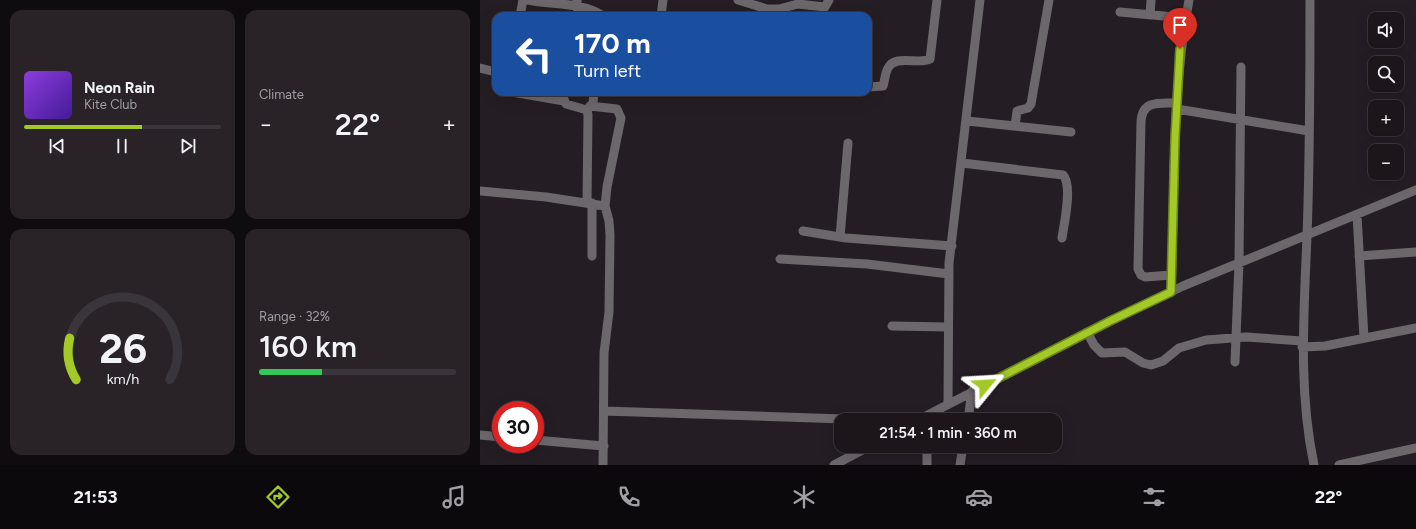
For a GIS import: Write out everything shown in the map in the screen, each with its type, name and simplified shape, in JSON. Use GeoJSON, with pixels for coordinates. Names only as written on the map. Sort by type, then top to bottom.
{"type":"FeatureCollection","features":[{"type":"Feature","properties":{"kind":"street"},"geometry":{"type":"LineString","coordinates":[[521,12],[523,0]]}},
{"type":"Feature","properties":{"kind":"street"},"geometry":{"type":"LineString","coordinates":[[528,0],[578,8],[590,12]]}},
{"type":"Feature","properties":{"kind":"street"},"geometry":{"type":"LineString","coordinates":[[662,12],[663,0]]}},
{"type":"Feature","properties":{"kind":"street"},"geometry":{"type":"LineString","coordinates":[[738,0],[772,10],[798,4],[825,7],[829,0]]}},
{"type":"Feature","properties":{"kind":"street"},"geometry":{"type":"LineString","coordinates":[[872,88],[883,86],[888,67],[891,63],[898,61],[925,62],[930,60],[937,0]]}},
{"type":"Feature","properties":{"kind":"street"},"geometry":{"type":"LineString","coordinates":[[948,404],[949,274],[980,0]]}},
{"type":"Feature","properties":{"kind":"street"},"geometry":{"type":"LineString","coordinates":[[1015,126],[1017,111],[1028,108],[1031,104],[1049,0]]}},
{"type":"Feature","properties":{"kind":"street"},"geometry":{"type":"LineString","coordinates":[[1150,15],[1151,0]]}},
{"type":"Feature","properties":{"kind":"street"},"geometry":{"type":"LineString","coordinates":[[1171,292],[1180,49],[1188,0]]}},
{"type":"Feature","properties":{"kind":"street"},"geometry":{"type":"LineString","coordinates":[[1310,0],[1307,236],[1302,344],[1306,421],[1314,465]]}},
{"type":"Feature","properties":{"kind":"street"},"geometry":{"type":"LineString","coordinates":[[1120,12],[1185,18]]}},
{"type":"Feature","properties":{"kind":"street"},"geometry":{"type":"LineString","coordinates":[[1235,362],[1239,263],[1241,67]]}},
{"type":"Feature","properties":{"kind":"street"},"geometry":{"type":"LineString","coordinates":[[480,68],[492,71]]}},
{"type":"Feature","properties":{"kind":"street"},"geometry":{"type":"LineString","coordinates":[[532,96],[557,101],[564,97],[566,104],[588,108],[617,109],[621,118],[607,187],[605,206],[609,220],[610,234],[609,312],[604,353],[604,465]]}},
{"type":"Feature","properties":{"kind":"street"},"geometry":{"type":"LineString","coordinates":[[592,256],[588,108],[593,103],[594,96]]}},
{"type":"Feature","properties":{"kind":"street"},"geometry":{"type":"LineString","coordinates":[[1172,275],[1145,276],[1141,275],[1138,269],[1141,122],[1144,109],[1158,103],[1240,120],[1309,131]]}},
{"type":"Feature","properties":{"kind":"street"},"geometry":{"type":"LineString","coordinates":[[967,122],[1071,132]]}},
{"type":"Feature","properties":{"kind":"street"},"geometry":{"type":"LineString","coordinates":[[840,237],[848,144]]}},
{"type":"Feature","properties":{"kind":"street"},"geometry":{"type":"LineString","coordinates":[[962,163],[1063,175],[1066,179],[1068,189],[1062,238]]}},
{"type":"Feature","properties":{"kind":"street"},"geometry":{"type":"LineString","coordinates":[[934,413],[972,391],[1087,332],[1171,292],[1416,190]]}},
{"type":"Feature","properties":{"kind":"street"},"geometry":{"type":"LineString","coordinates":[[480,191],[605,206]]}},
{"type":"Feature","properties":{"kind":"street"},"geometry":{"type":"LineString","coordinates":[[1357,215],[1364,338]]}},
{"type":"Feature","properties":{"kind":"street"},"geometry":{"type":"LineString","coordinates":[[803,231],[840,237],[952,246]]}},
{"type":"Feature","properties":{"kind":"street"},"geometry":{"type":"LineString","coordinates":[[1359,256],[1416,252]]}},
{"type":"Feature","properties":{"kind":"street"},"geometry":{"type":"LineString","coordinates":[[780,259],[867,264],[949,274]]}},
{"type":"Feature","properties":{"kind":"street"},"geometry":{"type":"LineString","coordinates":[[892,326],[948,326]]}},
{"type":"Feature","properties":{"kind":"street"},"geometry":{"type":"LineString","coordinates":[[1087,332],[1094,345],[1102,353],[1125,352],[1143,363],[1151,365],[1163,361],[1172,352],[1185,345],[1206,340],[1235,337],[1325,346],[1416,328]]}},
{"type":"Feature","properties":{"kind":"street"},"geometry":{"type":"LineString","coordinates":[[969,413],[972,391]]}},
{"type":"Feature","properties":{"kind":"street"},"geometry":{"type":"LineString","coordinates":[[604,411],[834,419]]}},
{"type":"Feature","properties":{"kind":"street"},"geometry":{"type":"LineString","coordinates":[[480,435],[492,436]]}},
{"type":"Feature","properties":{"kind":"street"},"geometry":{"type":"LineString","coordinates":[[544,441],[604,446]]}},
{"type":"Feature","properties":{"kind":"street"},"geometry":{"type":"LineString","coordinates":[[1339,465],[1416,448]]}},
{"type":"Feature","properties":{"kind":"street"},"geometry":{"type":"LineString","coordinates":[[834,465],[857,453]]}},
{"type":"Feature","properties":{"kind":"street"},"geometry":{"type":"LineString","coordinates":[[927,453],[927,465]]}},
{"type":"Feature","properties":{"kind":"street"},"geometry":{"type":"LineString","coordinates":[[960,465],[962,453]]}},
{"type":"Feature","properties":{"kind":"route"},"geometry":{"type":"LineString","coordinates":[[985,385],[1112,320],[1171,292],[1175,138],[1180,49]]}}]}
